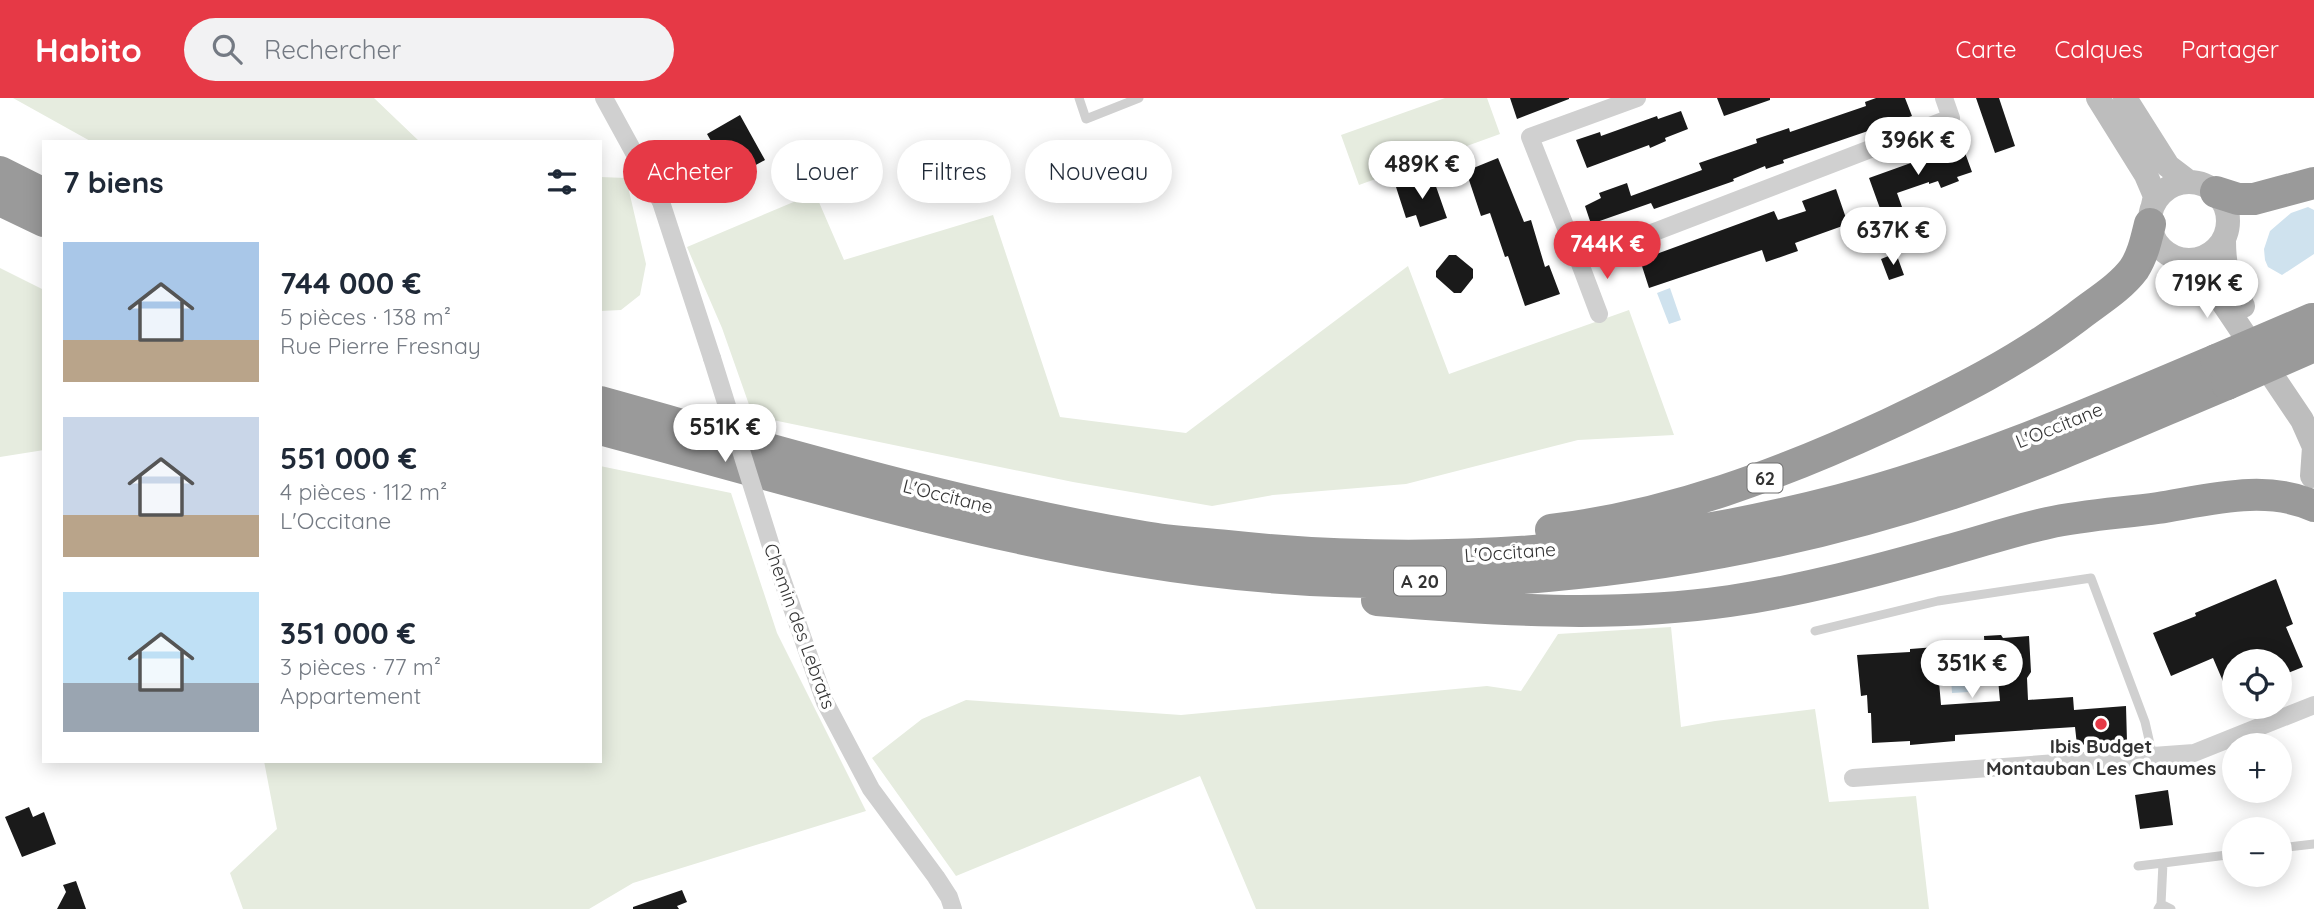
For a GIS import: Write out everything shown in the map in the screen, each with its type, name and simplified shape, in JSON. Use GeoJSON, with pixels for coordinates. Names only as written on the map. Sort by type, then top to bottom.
{"type":"FeatureCollection","features":[{"type":"Feature","properties":{"kind":"highway"},"geometry":{"type":"LineString","coordinates":[[0,173],[42,193]]}},
{"type":"Feature","properties":{"kind":"highway"},"geometry":{"type":"LineString","coordinates":[[2202,187],[2238,199],[2253,200],[2314,183]]}},
{"type":"Feature","properties":{"kind":"highway"},"geometry":{"type":"LineString","coordinates":[[0,200],[42,220]]}},
{"type":"Feature","properties":{"kind":"highway","name":"62"},"geometry":{"type":"LineString","coordinates":[[1299,554],[1399,541],[1496,536],[1590,525],[1678,505],[1806,462],[1942,399],[2015,360],[2054,334],[2116,288],[2132,271],[2143,253],[2152,215]]}},
{"type":"Feature","properties":{"kind":"highway","name":"L'Occitane"},"geometry":{"type":"LineString","coordinates":[[602,430],[957,524],[1141,562],[1224,573],[1358,583],[1466,580],[1580,573],[1763,545],[1954,493],[2050,458],[2313,328]]}},
{"type":"Feature","properties":{"kind":"highway","name":"L'Occitane"},"geometry":{"type":"LineString","coordinates":[[602,403],[846,471],[989,507],[1147,538],[1299,554],[1472,556],[1601,546],[1709,530],[1839,500],[1908,481],[2222,372]]}},
{"type":"Feature","properties":{"kind":"highway"},"geometry":{"type":"LineString","coordinates":[[1224,573],[1316,595],[1479,608],[1582,612],[1657,608],[1728,601],[1800,589],[2049,523],[2210,499],[2257,495],[2298,499],[2314,489]]}},
{"type":"Feature","properties":{"kind":"main road"},"geometry":{"type":"LineString","coordinates":[[2098,98],[2151,186],[2155,196],[2153,236],[2160,247],[2181,260],[2194,261],[2206,257],[2224,240]]}},
{"type":"Feature","properties":{"kind":"main road"},"geometry":{"type":"LineString","coordinates":[[2125,98],[2168,166],[2224,202],[2228,215],[2224,240],[2227,278],[2234,294],[2314,411]]}},
{"type":"Feature","properties":{"kind":"main road"},"geometry":{"type":"LineString","coordinates":[[2152,215],[2168,188],[2202,187]]}},
{"type":"Feature","properties":{"kind":"main road"},"geometry":{"type":"LineString","coordinates":[[2181,260],[2215,291],[2302,420],[2314,447],[2314,489]]}},
{"type":"Feature","properties":{"kind":"street","name":"Chemin des Lebrats"},"geometry":{"type":"LineString","coordinates":[[604,98],[661,202],[775,559],[825,702],[871,789],[936,877],[953,909]]}},
{"type":"Feature","properties":{"kind":"street"},"geometry":{"type":"LineString","coordinates":[[1600,314],[1530,136],[1637,98]]}},
{"type":"Feature","properties":{"kind":"street"},"geometry":{"type":"LineString","coordinates":[[1579,261],[1951,118],[1944,98]]}},
{"type":"Feature","properties":{"kind":"street"},"geometry":{"type":"LineString","coordinates":[[1853,778],[2194,753],[2314,705]]}},
{"type":"Feature","properties":{"kind":"lane"},"geometry":{"type":"LineString","coordinates":[[1079,98],[1087,119],[1139,98]]}},
{"type":"Feature","properties":{"kind":"lane"},"geometry":{"type":"LineString","coordinates":[[1815,631],[1938,601],[2091,578],[2145,722],[2153,757]]}},
{"type":"Feature","properties":{"kind":"lane"},"geometry":{"type":"LineString","coordinates":[[2292,847],[2314,844]]}},
{"type":"Feature","properties":{"kind":"lane"},"geometry":{"type":"LineString","coordinates":[[2138,866],[2222,856]]}},
{"type":"Feature","properties":{"kind":"lane"},"geometry":{"type":"LineString","coordinates":[[2163,863],[2160,906],[2171,909]]}},
{"type":"Feature","properties":{"kind":"shaded area"},"geometry":{"type":"Polygon","coordinates":[[[13,98],[374,98],[418,140],[88,140],[13,98]]]}},
{"type":"Feature","properties":{"kind":"shaded area"},"geometry":{"type":"Polygon","coordinates":[[[1445,98],[1487,98],[1500,134],[1359,185],[1341,135],[1445,98]]]}},
{"type":"Feature","properties":{"kind":"shaded area"},"geometry":{"type":"Polygon","coordinates":[[[602,177],[623,178],[623,203],[632,203],[646,264],[640,295],[621,310],[602,311],[602,177]]]}},
{"type":"Feature","properties":{"kind":"shaded area"},"geometry":{"type":"Polygon","coordinates":[[[791,203],[819,203],[844,260],[993,215],[1060,417],[1186,433],[1408,266],[1449,374],[1629,310],[1674,435],[1578,440],[1406,484],[1273,495],[1212,506],[1073,482],[753,416],[722,328],[687,247],[791,203]]]}},
{"type":"Feature","properties":{"kind":"shaded area"},"geometry":{"type":"Polygon","coordinates":[[[0,268],[42,289],[42,450],[0,457],[0,268]]]}},
{"type":"Feature","properties":{"kind":"shaded area"},"geometry":{"type":"Polygon","coordinates":[[[602,466],[731,493],[777,633],[866,811],[633,883],[589,909],[243,909],[230,873],[277,829],[264,763],[602,763],[602,466]]]}},
{"type":"Feature","properties":{"kind":"shaded area"},"geometry":{"type":"Polygon","coordinates":[[[1671,627],[1681,727],[1815,709],[1829,802],[1916,796],[1929,909],[1256,909],[1200,776],[956,876],[872,758],[922,719],[966,700],[1181,715],[1487,686],[1521,691],[1558,634],[1671,627]]]}},
{"type":"Feature","properties":{"kind":"water"},"geometry":{"type":"Polygon","coordinates":[[[2308,207],[2314,210],[2314,254],[2282,275],[2268,267],[2265,260],[2264,249],[2270,231],[2291,213],[2308,207]]]}},
{"type":"Feature","properties":{"kind":"water"},"geometry":{"type":"Polygon","coordinates":[[[1670,288],[1681,320],[1669,324],[1657,293],[1670,288]]]}},
{"type":"Feature","properties":{"kind":"water"},"geometry":{"type":"Polygon","coordinates":[[[1967,662],[1969,692],[1952,693],[1950,663],[1967,662]]]}},
{"type":"Feature","properties":{"kind":"building"},"geometry":{"type":"Polygon","coordinates":[[[1510,98],[1569,98],[1569,99],[1517,119],[1510,98]]]}},
{"type":"Feature","properties":{"kind":"building"},"geometry":{"type":"Polygon","coordinates":[[[1717,98],[1770,98],[1770,100],[1724,116],[1717,98]]]}},
{"type":"Feature","properties":{"kind":"building"},"geometry":{"type":"Polygon","coordinates":[[[1876,98],[1905,98],[1912,116],[1783,160],[1784,163],[1766,169],[1765,166],[1733,179],[1734,181],[1654,209],[1651,203],[1591,224],[1585,206],[1601,198],[1599,193],[1627,183],[1631,196],[1702,170],[1699,163],[1757,143],[1756,139],[1789,128],[1790,132],[1866,106],[1865,102],[1876,98]]]}},
{"type":"Feature","properties":{"kind":"building"},"geometry":{"type":"Polygon","coordinates":[[[1976,98],[1999,98],[2015,146],[1995,153],[1976,98]]]}},
{"type":"Feature","properties":{"kind":"building"},"geometry":{"type":"Polygon","coordinates":[[[1681,111],[1688,129],[1665,138],[1666,141],[1650,148],[1649,145],[1587,168],[1576,140],[1600,132],[1601,136],[1657,116],[1658,119],[1681,111]]]}},
{"type":"Feature","properties":{"kind":"building"},"geometry":{"type":"Polygon","coordinates":[[[740,115],[754,140],[710,140],[707,134],[740,115]]]}},
{"type":"Feature","properties":{"kind":"building"},"geometry":{"type":"Polygon","coordinates":[[[757,146],[765,160],[757,164],[757,146]]]}},
{"type":"Feature","properties":{"kind":"building"},"geometry":{"type":"Polygon","coordinates":[[[1947,150],[1949,155],[1964,150],[1972,172],[1957,177],[1959,181],[1941,188],[1938,181],[1929,182],[1897,193],[1902,207],[1882,214],[1869,178],[1947,150]]]}},
{"type":"Feature","properties":{"kind":"building"},"geometry":{"type":"Polygon","coordinates":[[[1498,158],[1524,222],[1531,220],[1545,267],[1549,265],[1560,294],[1525,306],[1490,213],[1481,216],[1466,171],[1498,158]]]}},
{"type":"Feature","properties":{"kind":"building"},"geometry":{"type":"Polygon","coordinates":[[[1432,175],[1447,218],[1420,227],[1416,215],[1406,218],[1396,187],[1432,175]]]}},
{"type":"Feature","properties":{"kind":"building"},"geometry":{"type":"Polygon","coordinates":[[[1836,189],[1848,224],[1795,243],[1798,251],[1766,262],[1762,250],[1649,288],[1640,260],[1774,211],[1778,220],[1806,211],[1802,201],[1836,189]]]}},
{"type":"Feature","properties":{"kind":"building"},"geometry":{"type":"Polygon","coordinates":[[[1896,253],[1904,275],[1889,280],[1881,259],[1896,253]]]}},
{"type":"Feature","properties":{"kind":"building"},"geometry":{"type":"Polygon","coordinates":[[[1449,255],[1456,255],[1473,269],[1473,278],[1461,293],[1454,293],[1436,277],[1436,271],[1449,255]]]}},
{"type":"Feature","properties":{"kind":"building"},"geometry":{"type":"Polygon","coordinates":[[[2276,579],[2293,624],[2286,627],[2303,667],[2292,671],[2292,649],[2222,649],[2222,679],[2213,658],[2171,676],[2153,633],[2196,616],[2195,613],[2276,579]]]}},
{"type":"Feature","properties":{"kind":"building"},"geometry":{"type":"Polygon","coordinates":[[[2001,635],[2003,638],[2029,636],[2031,672],[2027,678],[2028,700],[2073,697],[2074,710],[2126,706],[2127,742],[2077,745],[2075,727],[1955,735],[1955,741],[1910,745],[1910,741],[1872,743],[1871,713],[1868,713],[1867,695],[1861,696],[1857,655],[1910,652],[1910,649],[1936,647],[1941,705],[2000,701],[1998,679],[1992,674],[1992,663],[1985,656],[1984,636],[2001,635]]]}},
{"type":"Feature","properties":{"kind":"building"},"geometry":{"type":"Polygon","coordinates":[[[2168,790],[2173,825],[2140,829],[2135,795],[2168,790]]]}},
{"type":"Feature","properties":{"kind":"building"},"geometry":{"type":"Polygon","coordinates":[[[29,807],[33,817],[44,812],[56,844],[22,857],[5,817],[29,807]]]}},
{"type":"Feature","properties":{"kind":"building"},"geometry":{"type":"Polygon","coordinates":[[[76,881],[86,909],[57,909],[66,892],[63,885],[76,881]]]}},
{"type":"Feature","properties":{"kind":"building"},"geometry":{"type":"Polygon","coordinates":[[[682,890],[687,902],[677,906],[679,909],[633,909],[633,907],[682,890]]]}},
{"type":"Feature","properties":{"kind":"place","name":"Ibis Budget Montauban Les Chaumes"},"geometry":{"type":"Point","coordinates":[2101,724]}}]}
